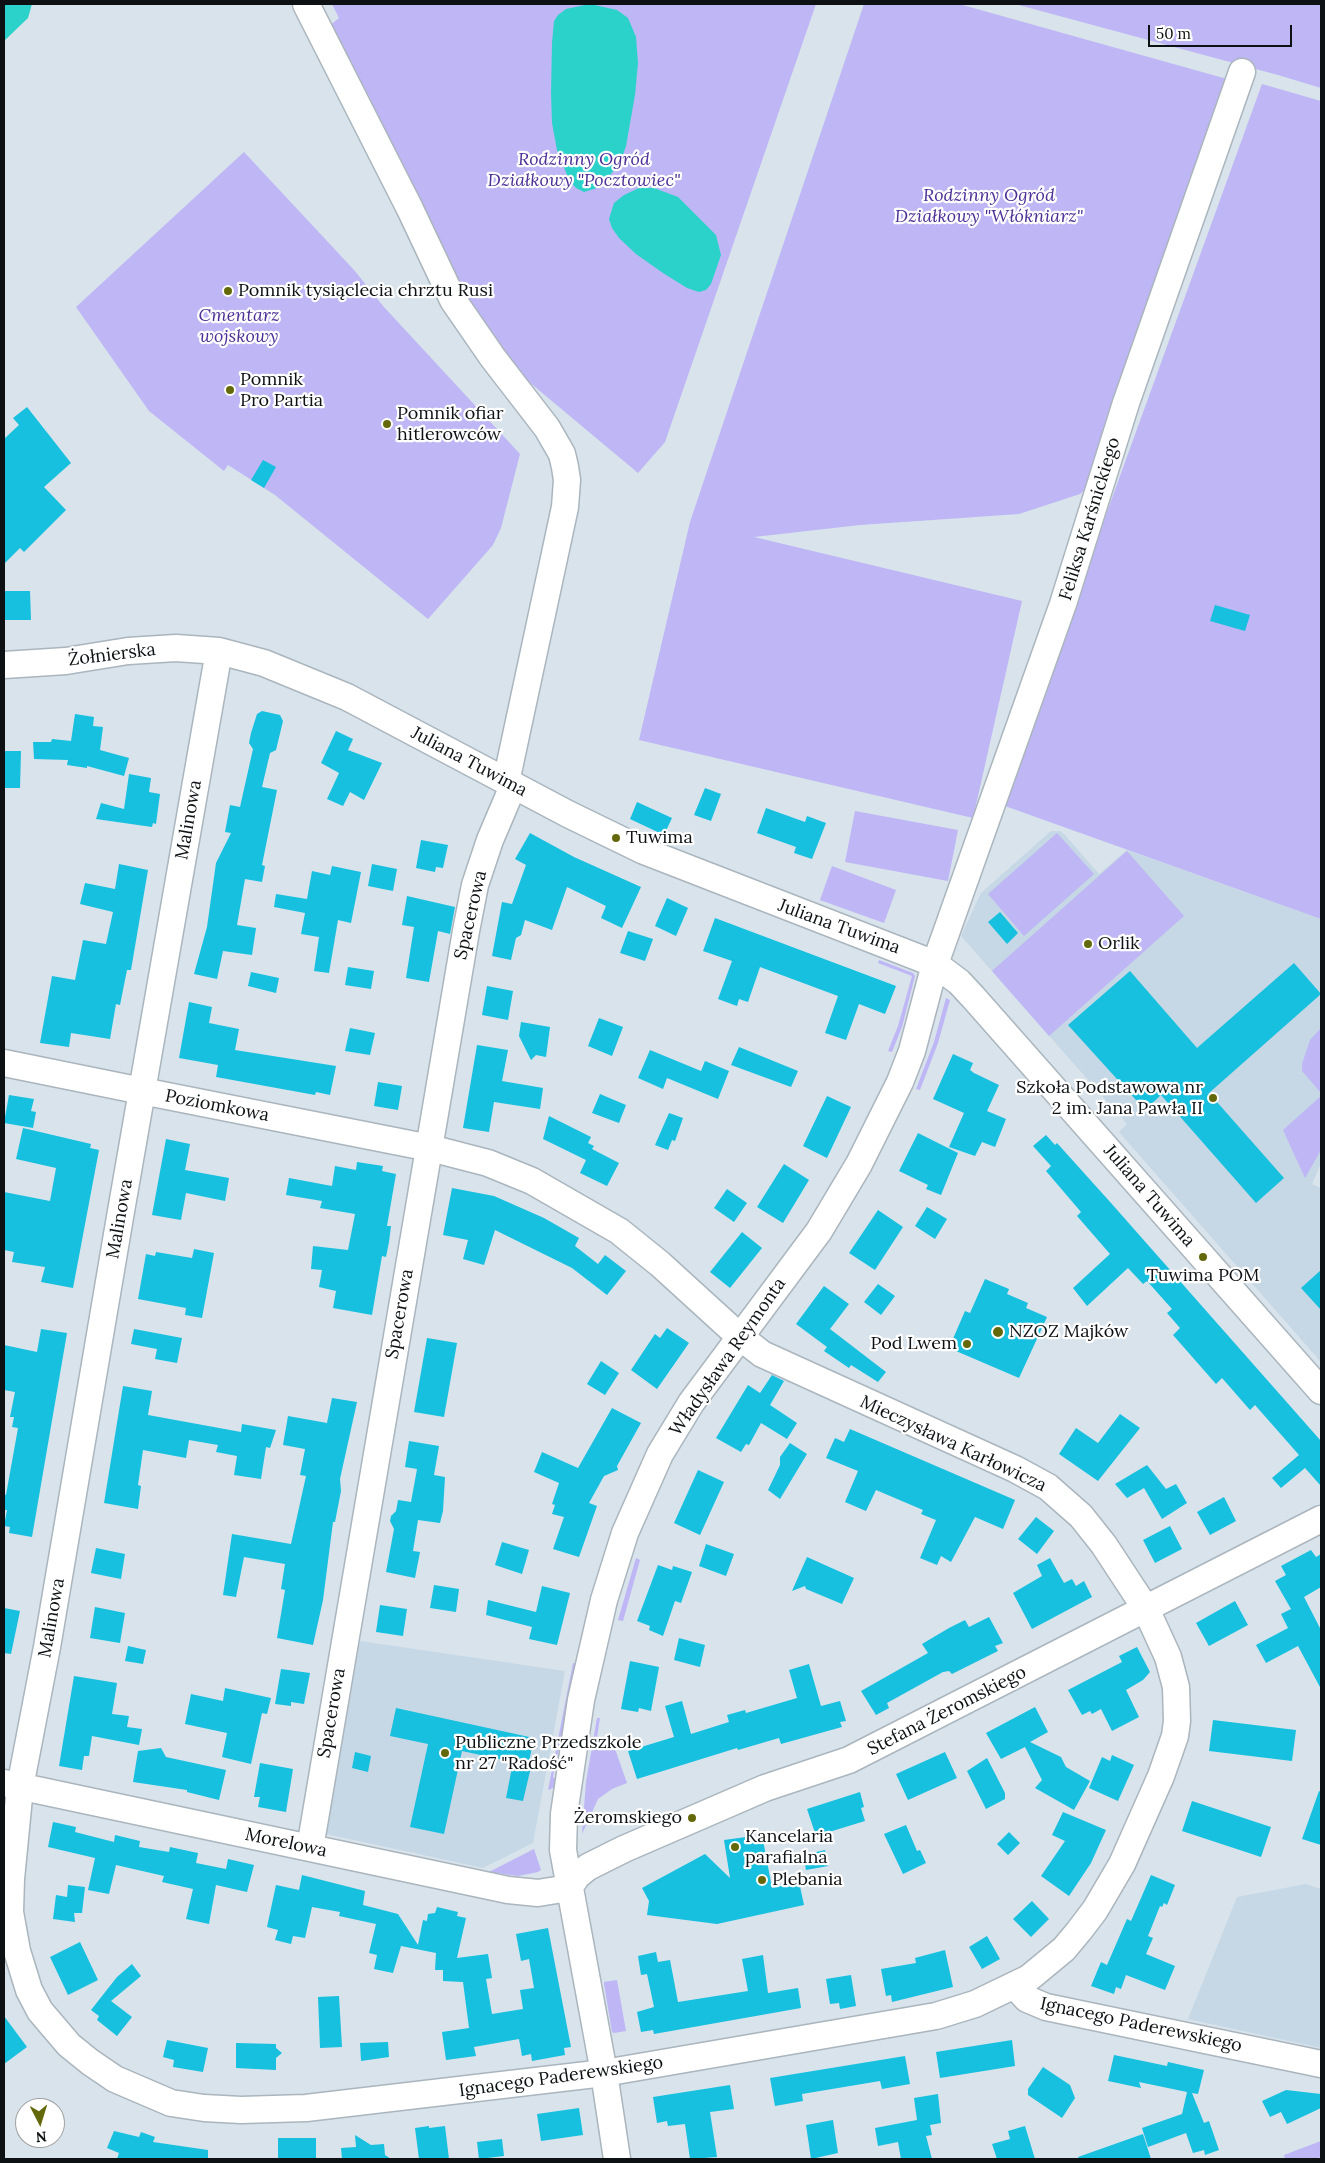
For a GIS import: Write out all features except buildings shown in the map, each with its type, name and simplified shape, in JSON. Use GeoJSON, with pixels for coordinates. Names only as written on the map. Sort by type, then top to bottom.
{"type":"FeatureCollection","features":[{"type":"Feature","properties":{"kind":"street","name":"Spacerowa"},"geometry":{"type":"LineString","coordinates":[[306,4],[410,209],[442,279],[469,325],[551,434],[562,454],[567,480],[565,507],[510,784],[475,885],[459,969],[310,1848]]}},
{"type":"Feature","properties":{"kind":"street","name":"Feliksa Karśnickiego"},"geometry":{"type":"LineString","coordinates":[[935,964],[1063,604],[1126,403],[1242,72]]}},
{"type":"Feature","properties":{"kind":"street","name":"Żołnierska"},"geometry":{"type":"LineString","coordinates":[[4,665],[66,661],[138,650],[176,648],[219,651]]}},
{"type":"Feature","properties":{"kind":"street","name":"Juliana Tuwima"},"geometry":{"type":"LineString","coordinates":[[219,651],[264,663],[321,685],[604,833],[678,866],[935,964],[953,977],[973,996],[1321,1391]]}},
{"type":"Feature","properties":{"kind":"street","name":"Malinowa"},"geometry":{"type":"LineString","coordinates":[[12,1785],[48,1638],[219,651]]}},
{"type":"Feature","properties":{"kind":"street","name":"Władysława Reymonta"},"geometry":{"type":"LineString","coordinates":[[617,2159],[604,2073],[563,1850],[564,1814],[569,1771],[581,1700],[610,1583],[625,1533],[660,1454],[691,1403],[818,1231],[858,1164],[900,1082],[912,1051],[935,964]]}},
{"type":"Feature","properties":{"kind":"street","name":"Poziomkowa"},"geometry":{"type":"LineString","coordinates":[[4,1063],[430,1148]]}},
{"type":"Feature","properties":{"kind":"street","name":"Mieczysława Karłowicza"},"geometry":{"type":"LineString","coordinates":[[430,1148],[488,1163],[532,1181],[575,1204],[619,1231],[660,1264],[739,1336],[762,1354],[800,1373],[1015,1469],[1048,1487],[1081,1516],[1104,1545],[1146,1609],[1168,1657],[1176,1687],[1177,1721],[1170,1752],[1122,1864],[1095,1910],[1064,1949],[1029,1978],[1014,1986]]}},
{"type":"Feature","properties":{"kind":"street","name":"Stefana Żeromskiego"},"geometry":{"type":"LineString","coordinates":[[569,1888],[577,1876],[588,1867],[624,1849],[765,1788],[849,1760],[1321,1519]]}},
{"type":"Feature","properties":{"kind":"street","name":"Morelowa"},"geometry":{"type":"LineString","coordinates":[[12,1785],[508,1890],[538,1893],[569,1888]]}},
{"type":"Feature","properties":{"kind":"street","name":"Ignacego Paderewskiego"},"geometry":{"type":"LineString","coordinates":[[12,1785],[10,1912],[17,1951],[29,1990],[40,2011],[69,2045],[90,2062],[122,2082],[171,2103],[204,2108],[241,2110],[306,2108],[604,2073],[936,2016],[975,2004],[1014,1986],[1027,1999],[1046,2007],[1321,2064]]}},
{"type":"Feature","properties":{"kind":"shaded area"},"geometry":{"type":"Polygon","coordinates":[[[4,4],[32,4],[28,18],[4,41],[4,4]]]}},
{"type":"Feature","properties":{"kind":"shaded area"},"geometry":{"type":"Polygon","coordinates":[[[590,4],[617,10],[628,18],[636,37],[638,63],[635,95],[626,146],[620,163],[600,187],[584,192],[576,188],[569,180],[557,150],[552,123],[552,43],[554,21],[558,15],[566,9],[590,4]]]}},
{"type":"Feature","properties":{"kind":"shaded area"},"geometry":{"type":"Polygon","coordinates":[[[639,188],[654,188],[678,197],[716,235],[721,255],[711,284],[706,290],[699,292],[687,288],[663,273],[636,254],[619,238],[612,228],[609,219],[614,203],[624,195],[639,188]]]}},
{"type":"Feature","properties":{"kind":"shaded area","name":"Szkoła Podstawowa nr 2 im. Jana Pawła II"},"geometry":{"type":"Polygon","coordinates":[[[1051,831],[1060,831],[1065,835],[1099,874],[1127,850],[1321,919],[1321,1163],[1312,1184],[1321,1188],[1321,1362],[1119,1132],[1127,1124],[961,936],[981,893],[1051,831]]]}},
{"type":"Feature","properties":{"kind":"shaded area","name":"Publiczne Przedszkole nr 27 \"Radość\""},"geometry":{"type":"Polygon","coordinates":[[[360,1641],[565,1671],[533,1843],[483,1868],[326,1834],[360,1641]]]}},
{"type":"Feature","properties":{"kind":"shaded area"},"geometry":{"type":"Polygon","coordinates":[[[1306,1884],[1321,1889],[1321,2048],[1188,2019],[1237,1897],[1306,1884]]]}},
{"type":"Feature","properties":{"kind":"green space","name":"Rodzinny Ogród Działkowy \"Pocztowiec\""},"geometry":{"type":"Polygon","coordinates":[[[332,4],[816,4],[665,442],[638,473],[516,371],[482,328],[328,27],[339,18],[332,4]]]}},
{"type":"Feature","properties":{"kind":"green space","name":"Rodzinny Ogród Działkowy \"Włókniarz\""},"geometry":{"type":"Polygon","coordinates":[[[864,4],[959,4],[1227,79],[1086,489],[1080,494],[1019,514],[860,525],[754,537],[1022,601],[973,818],[639,740],[690,522],[864,4]]]}},
{"type":"Feature","properties":{"kind":"green space"},"geometry":{"type":"Polygon","coordinates":[[[1015,4],[1321,4],[1321,88],[1278,75],[1015,4]]]}},
{"type":"Feature","properties":{"kind":"green space"},"geometry":{"type":"Polygon","coordinates":[[[1262,84],[1321,101],[1321,919],[1005,806],[1043,697],[1040,697],[1262,84]]]}},
{"type":"Feature","properties":{"kind":"green space","name":"Cmentarz wojskowy"},"geometry":{"type":"Polygon","coordinates":[[[244,152],[354,270],[383,306],[520,454],[501,528],[493,545],[428,619],[275,495],[228,465],[224,471],[149,411],[76,307],[244,152]]]}},
{"type":"Feature","properties":{"kind":"green space"},"geometry":{"type":"Polygon","coordinates":[[[855,811],[958,830],[948,881],[845,862],[855,811]]]}},
{"type":"Feature","properties":{"kind":"green space"},"geometry":{"type":"Polygon","coordinates":[[[1057,833],[1094,874],[1024,936],[988,894],[1057,833]]]}},
{"type":"Feature","properties":{"kind":"green space","name":"Orlik"},"geometry":{"type":"Polygon","coordinates":[[[1127,851],[1184,916],[1049,1036],[992,971],[1127,851]]]}},
{"type":"Feature","properties":{"kind":"green space"},"geometry":{"type":"Polygon","coordinates":[[[832,866],[896,890],[884,923],[820,900],[832,866]]]}},
{"type":"Feature","properties":{"kind":"green space"},"geometry":{"type":"Polygon","coordinates":[[[879,960],[913,973],[915,976],[902,1027],[892,1052],[888,1051],[898,1026],[912,976],[878,963],[879,960]]]}},
{"type":"Feature","properties":{"kind":"green space"},"geometry":{"type":"Polygon","coordinates":[[[946,998],[950,1000],[938,1043],[920,1090],[916,1089],[934,1042],[946,998]]]}},
{"type":"Feature","properties":{"kind":"green space"},"geometry":{"type":"Polygon","coordinates":[[[1321,1028],[1321,1093],[1302,1071],[1302,1064],[1310,1040],[1321,1028]]]}},
{"type":"Feature","properties":{"kind":"green space"},"geometry":{"type":"Polygon","coordinates":[[[1321,1096],[1321,1150],[1305,1178],[1283,1130],[1321,1096]]]}},
{"type":"Feature","properties":{"kind":"green space"},"geometry":{"type":"Polygon","coordinates":[[[636,1558],[640,1560],[623,1621],[618,1620],[636,1558]]]}},
{"type":"Feature","properties":{"kind":"green space"},"geometry":{"type":"Polygon","coordinates":[[[573,1663],[583,1665],[571,1715],[565,1718],[553,1777],[559,1782],[558,1786],[548,1790],[573,1663]]]}},
{"type":"Feature","properties":{"kind":"green space"},"geometry":{"type":"Polygon","coordinates":[[[597,1718],[600,1718],[596,1744],[612,1740],[627,1783],[612,1789],[598,1799],[582,1834],[586,1782],[597,1718]]]}},
{"type":"Feature","properties":{"kind":"green space"},"geometry":{"type":"Polygon","coordinates":[[[534,1849],[541,1870],[538,1872],[518,1876],[489,1872],[534,1849]]]}},
{"type":"Feature","properties":{"kind":"green space"},"geometry":{"type":"Polygon","coordinates":[[[617,1980],[626,2031],[614,2033],[612,2032],[604,1982],[617,1980]]]}},
{"type":"Feature","properties":{"kind":"green space"},"geometry":{"type":"Polygon","coordinates":[[[1321,2141],[1321,2157],[1314,2159],[1285,2159],[1284,2155],[1321,2141]]]}},
{"type":"Feature","properties":{"kind":"place","name":"Pomnik tysiąclecia chrztu Rusi"},"geometry":{"type":"Point","coordinates":[228,291]}},
{"type":"Feature","properties":{"kind":"place","name":"Pomnik Pro Partia"},"geometry":{"type":"Point","coordinates":[230,390]}},
{"type":"Feature","properties":{"kind":"place","name":"Pomnik ofiar hitlerowców"},"geometry":{"type":"Point","coordinates":[387,424]}},
{"type":"Feature","properties":{"kind":"place","name":"Tuwima"},"geometry":{"type":"Point","coordinates":[616,838]}},
{"type":"Feature","properties":{"kind":"place","name":"Orlik"},"geometry":{"type":"Point","coordinates":[1088,944]}},
{"type":"Feature","properties":{"kind":"place","name":"Szkoła Podstawowa nr 2 im. Jana Pawła II"},"geometry":{"type":"Point","coordinates":[1213,1098]}},
{"type":"Feature","properties":{"kind":"place","name":"Tuwima POM"},"geometry":{"type":"Point","coordinates":[1203,1257]}},
{"type":"Feature","properties":{"kind":"place","name":"NZOZ Majków"},"geometry":{"type":"Point","coordinates":[998,1332]}},
{"type":"Feature","properties":{"kind":"place","name":"Pod Lwem"},"geometry":{"type":"Point","coordinates":[967,1344]}},
{"type":"Feature","properties":{"kind":"place","name":"Publiczne Przedszkole nr 27 \"Radość\""},"geometry":{"type":"Point","coordinates":[445,1753]}},
{"type":"Feature","properties":{"kind":"place","name":"Żeromskiego"},"geometry":{"type":"Point","coordinates":[692,1818]}},
{"type":"Feature","properties":{"kind":"place","name":"Kancelaria parafialna"},"geometry":{"type":"Point","coordinates":[735,1847]}},
{"type":"Feature","properties":{"kind":"place","name":"Plebania"},"geometry":{"type":"Point","coordinates":[762,1880]}}]}
